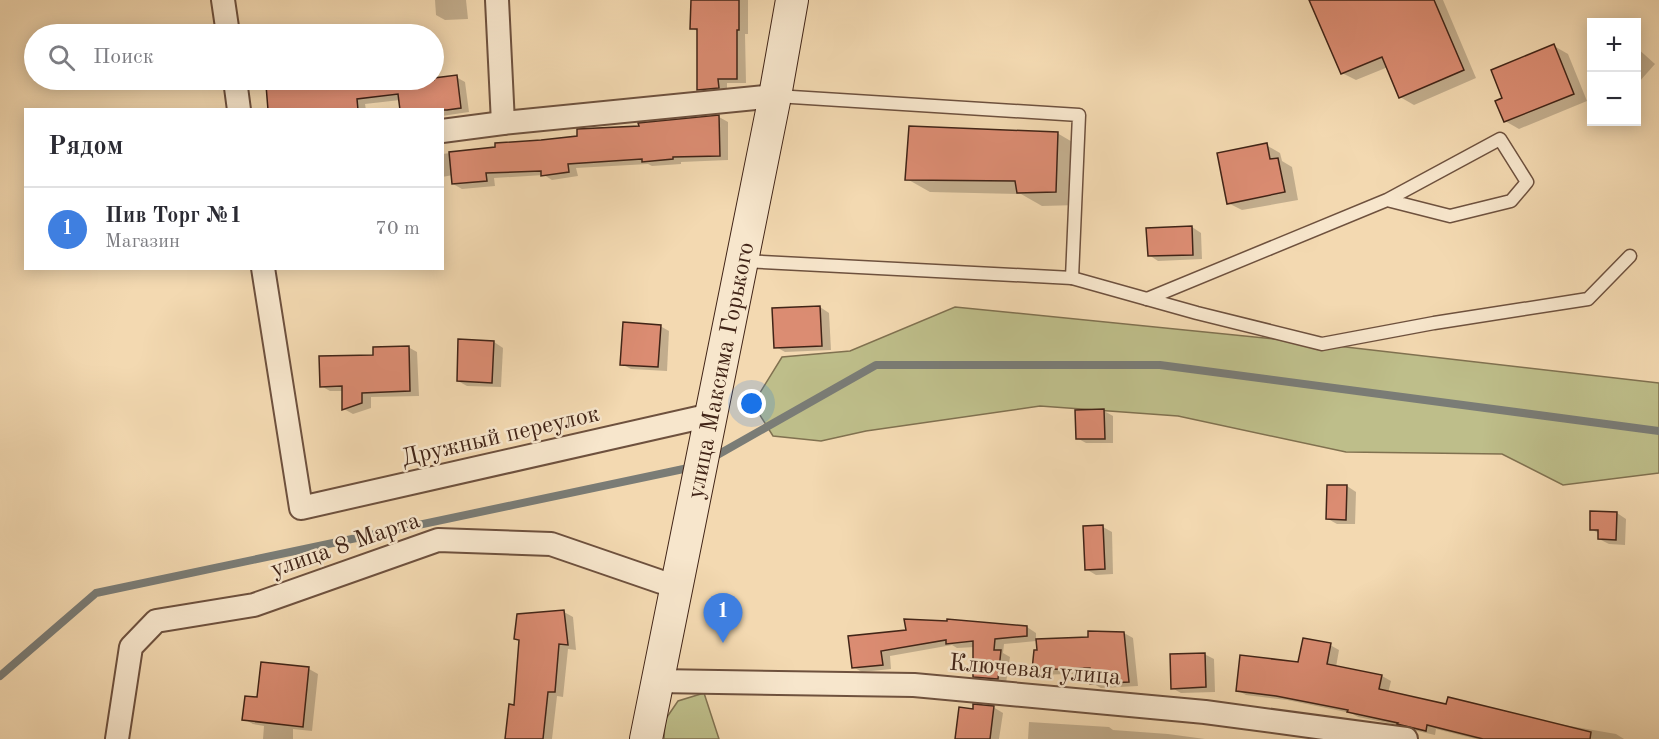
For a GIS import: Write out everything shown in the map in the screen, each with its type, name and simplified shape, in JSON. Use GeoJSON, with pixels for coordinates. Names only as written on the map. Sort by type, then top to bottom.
{"type":"FeatureCollection","features":[{"type":"Feature","properties":{"kind":"street"},"geometry":{"type":"LineString","coordinates":[[224,0],[227,24]]}},
{"type":"Feature","properties":{"kind":"street"},"geometry":{"type":"LineString","coordinates":[[497,0],[503,123]]}},
{"type":"Feature","properties":{"kind":"street","name":"улица Максима Горького"},"geometry":{"type":"LineString","coordinates":[[646,739],[775,96],[792,0]]}},
{"type":"Feature","properties":{"kind":"street"},"geometry":{"type":"LineString","coordinates":[[236,90],[239,108]]}},
{"type":"Feature","properties":{"kind":"street"},"geometry":{"type":"LineString","coordinates":[[444,131],[775,96]]}},
{"type":"Feature","properties":{"kind":"street","name":"Дружный переулок"},"geometry":{"type":"LineString","coordinates":[[263,270],[301,508],[711,415]]}},
{"type":"Feature","properties":{"kind":"street","name":"улица 8 Марта"},"geometry":{"type":"LineString","coordinates":[[117,739],[131,647],[156,621],[254,605],[438,540],[551,544],[676,587]]}},
{"type":"Feature","properties":{"kind":"street","name":"Ключевая улица"},"geometry":{"type":"LineString","coordinates":[[657,681],[914,685],[1205,712],[1406,739]]}},
{"type":"Feature","properties":{"kind":"lane"},"geometry":{"type":"LineString","coordinates":[[775,96],[1079,115],[1072,278]]}},
{"type":"Feature","properties":{"kind":"lane"},"geometry":{"type":"LineString","coordinates":[[1147,299],[1387,200],[1500,139],[1527,182],[1511,201],[1450,216],[1387,200]]}},
{"type":"Feature","properties":{"kind":"lane"},"geometry":{"type":"LineString","coordinates":[[742,261],[1072,278],[1322,345],[1434,323],[1588,299],[1630,256]]}},
{"type":"Feature","properties":{"kind":"green space"},"geometry":{"type":"Polygon","coordinates":[[[955,307],[1285,340],[1659,383],[1659,473],[1563,485],[1502,454],[1346,452],[1178,416],[1040,406],[866,431],[821,441],[773,436],[753,404],[782,357],[850,351],[955,307]]]}},
{"type":"Feature","properties":{"kind":"green space"},"geometry":{"type":"Polygon","coordinates":[[[704,693],[719,739],[664,739],[665,720],[678,701],[704,693]]]}},
{"type":"Feature","properties":{"kind":"building"},"geometry":{"type":"Polygon","coordinates":[[[691,0],[739,0],[737,79],[718,79],[719,88],[697,90],[697,29],[690,29],[691,0]]]}},
{"type":"Feature","properties":{"kind":"building"},"geometry":{"type":"Polygon","coordinates":[[[1309,0],[1434,0],[1464,70],[1399,98],[1382,57],[1341,74],[1309,0]]]}},
{"type":"Feature","properties":{"kind":"building"},"geometry":{"type":"Polygon","coordinates":[[[1554,44],[1574,94],[1504,122],[1495,101],[1502,98],[1491,70],[1554,44]]]}},
{"type":"Feature","properties":{"kind":"building"},"geometry":{"type":"Polygon","coordinates":[[[457,75],[461,108],[444,110],[444,108],[400,108],[398,94],[357,99],[358,108],[268,108],[266,90],[444,90],[444,77],[457,75]]]}},
{"type":"Feature","properties":{"kind":"building"},"geometry":{"type":"Polygon","coordinates":[[[719,115],[720,156],[673,157],[673,159],[642,162],[642,159],[568,164],[569,172],[541,176],[541,171],[486,173],[487,181],[452,184],[449,152],[495,147],[495,143],[577,136],[577,129],[639,126],[638,123],[719,115]]]}},
{"type":"Feature","properties":{"kind":"building"},"geometry":{"type":"Polygon","coordinates":[[[909,126],[1058,132],[1056,192],[1017,193],[1015,181],[905,180],[909,126]]]}},
{"type":"Feature","properties":{"kind":"building"},"geometry":{"type":"Polygon","coordinates":[[[1267,143],[1270,159],[1278,158],[1285,192],[1227,204],[1217,153],[1267,143]]]}},
{"type":"Feature","properties":{"kind":"building"},"geometry":{"type":"Polygon","coordinates":[[[1192,226],[1193,255],[1148,256],[1146,228],[1192,226]]]}},
{"type":"Feature","properties":{"kind":"building"},"geometry":{"type":"Polygon","coordinates":[[[820,306],[822,346],[774,348],[772,308],[820,306]]]}},
{"type":"Feature","properties":{"kind":"building"},"geometry":{"type":"Polygon","coordinates":[[[623,322],[661,325],[658,367],[620,365],[623,322]]]}},
{"type":"Feature","properties":{"kind":"building"},"geometry":{"type":"Polygon","coordinates":[[[458,339],[494,341],[492,383],[457,381],[458,339]]]}},
{"type":"Feature","properties":{"kind":"building"},"geometry":{"type":"Polygon","coordinates":[[[409,346],[410,391],[362,393],[362,403],[342,410],[342,386],[320,387],[319,356],[373,355],[373,347],[409,346]]]}},
{"type":"Feature","properties":{"kind":"building"},"geometry":{"type":"Polygon","coordinates":[[[1104,409],[1105,439],[1076,439],[1075,410],[1104,409]]]}},
{"type":"Feature","properties":{"kind":"building"},"geometry":{"type":"Polygon","coordinates":[[[1327,485],[1347,485],[1346,520],[1326,519],[1327,485]]]}},
{"type":"Feature","properties":{"kind":"building"},"geometry":{"type":"Polygon","coordinates":[[[1590,511],[1617,512],[1616,540],[1598,539],[1598,530],[1590,530],[1590,511]]]}},
{"type":"Feature","properties":{"kind":"building"},"geometry":{"type":"Polygon","coordinates":[[[1103,525],[1105,569],[1085,570],[1083,526],[1103,525]]]}},
{"type":"Feature","properties":{"kind":"building"},"geometry":{"type":"Polygon","coordinates":[[[564,610],[568,645],[559,644],[555,692],[548,692],[543,739],[505,739],[509,704],[514,705],[519,640],[514,639],[517,614],[564,610]]]}},
{"type":"Feature","properties":{"kind":"building"},"geometry":{"type":"Polygon","coordinates":[[[904,619],[947,621],[947,619],[1027,626],[1027,636],[995,639],[994,650],[1001,650],[998,679],[973,677],[973,641],[946,644],[946,640],[881,651],[883,665],[852,668],[848,636],[906,630],[904,619]]]}},
{"type":"Feature","properties":{"kind":"building"},"geometry":{"type":"Polygon","coordinates":[[[1088,631],[1124,632],[1129,682],[1090,684],[1090,668],[1032,670],[1034,650],[1037,650],[1036,639],[1088,637],[1088,631]]]}},
{"type":"Feature","properties":{"kind":"building"},"geometry":{"type":"Polygon","coordinates":[[[1303,638],[1331,643],[1327,664],[1382,675],[1379,689],[1446,704],[1448,697],[1591,732],[1590,739],[1483,739],[1427,725],[1426,731],[1347,712],[1348,710],[1236,691],[1240,655],[1298,662],[1303,638]]]}},
{"type":"Feature","properties":{"kind":"building"},"geometry":{"type":"Polygon","coordinates":[[[1205,653],[1206,687],[1171,689],[1170,654],[1205,653]]]}},
{"type":"Feature","properties":{"kind":"building"},"geometry":{"type":"Polygon","coordinates":[[[261,662],[309,667],[303,727],[242,720],[245,696],[257,697],[261,662]]]}},
{"type":"Feature","properties":{"kind":"building"},"geometry":{"type":"Polygon","coordinates":[[[973,704],[994,706],[990,739],[955,739],[959,707],[973,709],[973,704]]]}},
{"type":"Feature","properties":{"kind":"waterway"},"geometry":{"type":"LineString","coordinates":[[712,458],[876,365],[1160,365],[1659,431]]}},
{"type":"Feature","properties":{"kind":"waterway"},"geometry":{"type":"LineString","coordinates":[[0,676],[96,593],[693,467]]}},
{"type":"Feature","properties":{"kind":"place","name":"Пив Торг №1"},"geometry":{"type":"Point","coordinates":[723,643]}}]}
